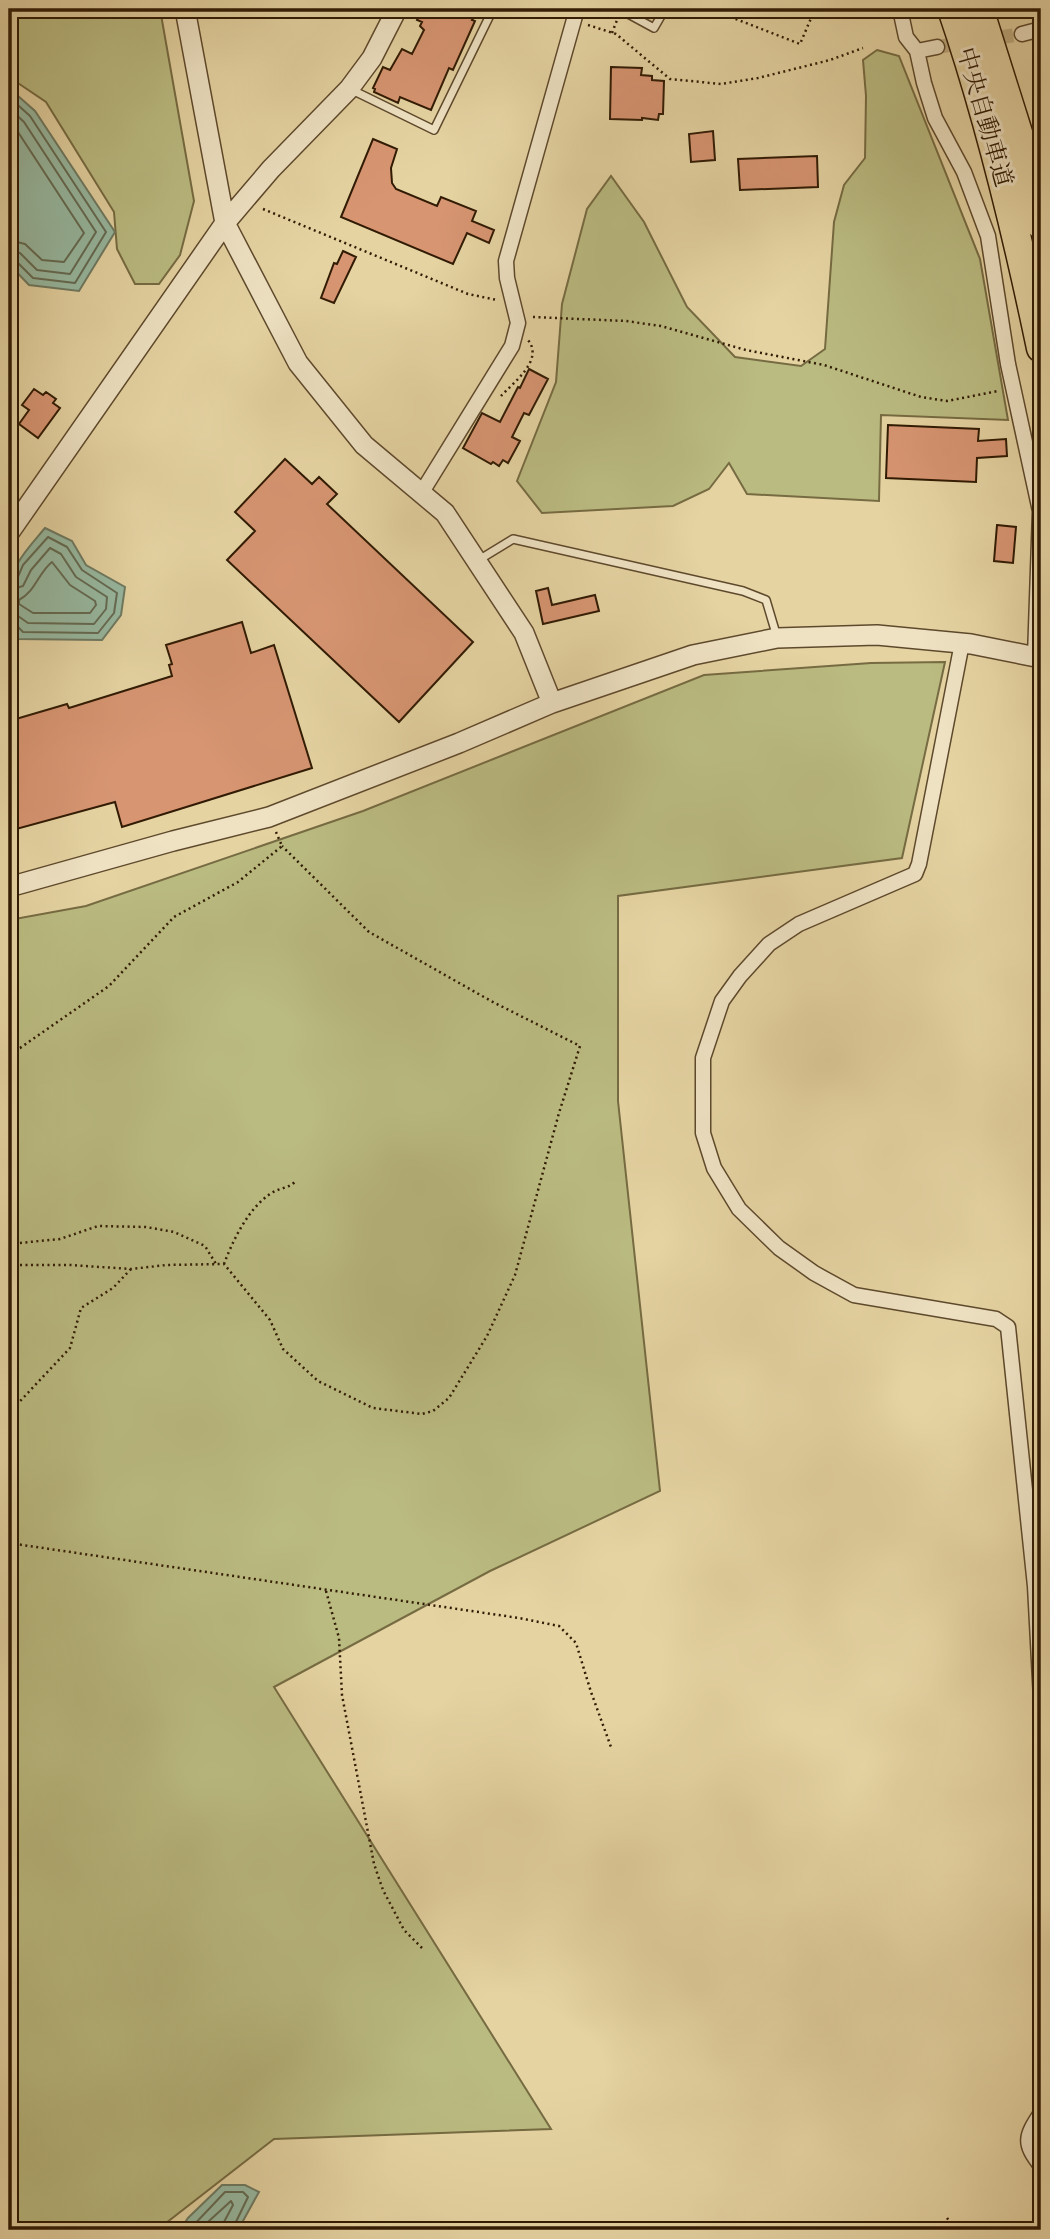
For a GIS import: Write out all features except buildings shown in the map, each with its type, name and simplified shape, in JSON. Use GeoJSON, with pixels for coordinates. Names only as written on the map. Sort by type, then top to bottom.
{"type":"FeatureCollection","features":[{"type":"Feature","properties":{"kind":"highway","name":"中央自動車道"},"geometry":{"type":"LineString","coordinates":[[952,9],[970,61],[1018,236],[1041,348]]}},
{"type":"Feature","properties":{"kind":"highway","name":"中央自動車道"},"geometry":{"type":"LineString","coordinates":[[979,9],[1019,136],[1041,225]]}},
{"type":"Feature","properties":{"kind":"street"},"geometry":{"type":"LineString","coordinates":[[185,9],[225,222],[298,363],[364,445],[445,513],[524,633],[552,703]]}},
{"type":"Feature","properties":{"kind":"street"},"geometry":{"type":"LineString","coordinates":[[9,533],[225,222],[271,169],[349,89],[372,58],[397,9]]}},
{"type":"Feature","properties":{"kind":"street"},"geometry":{"type":"LineString","coordinates":[[9,887],[269,817],[459,743],[552,703],[693,655],[777,638],[877,635],[962,643],[1038,657],[1040,511],[1013,388],[988,236],[964,172],[935,118],[917,51],[906,37],[900,9]]}},
{"type":"Feature","properties":{"kind":"street"},"geometry":{"type":"LineString","coordinates":[[422,492],[512,346],[518,323],[507,278],[506,261],[576,14]]}},
{"type":"Feature","properties":{"kind":"street"},"geometry":{"type":"LineString","coordinates":[[1022,34],[1041,29]]}},
{"type":"Feature","properties":{"kind":"street"},"geometry":{"type":"LineString","coordinates":[[917,51],[937,47]]}},
{"type":"Feature","properties":{"kind":"street"},"geometry":{"type":"LineString","coordinates":[[962,643],[915,874],[799,924],[769,944],[740,976],[722,1002],[703,1058],[703,1133],[714,1168],[740,1209],[779,1248],[814,1273],[853,1295],[996,1319],[1009,1327],[1035,1586],[1041,1699]]}},
{"type":"Feature","properties":{"kind":"street"},"geometry":{"type":"LineString","coordinates":[[1041,2113],[1028,2141],[1029,2151],[1041,2166]]}},
{"type":"Feature","properties":{"kind":"lane"},"geometry":{"type":"LineString","coordinates":[[349,89],[434,130],[493,9]]}},
{"type":"Feature","properties":{"kind":"lane"},"geometry":{"type":"LineString","coordinates":[[619,9],[654,28],[665,9]]}},
{"type":"Feature","properties":{"kind":"lane"},"geometry":{"type":"LineString","coordinates":[[476,562],[513,539],[743,591],[766,600],[777,638]]}},
{"type":"Feature","properties":{"kind":"path"},"geometry":{"type":"LineString","coordinates":[[710,9],[800,44],[815,9]]}},
{"type":"Feature","properties":{"kind":"path"},"geometry":{"type":"LineString","coordinates":[[576,14],[616,34],[670,79],[721,84],[830,60],[863,48]]}},
{"type":"Feature","properties":{"kind":"path"},"geometry":{"type":"LineString","coordinates":[[243,201],[468,294],[514,310],[661,326],[746,350],[824,365],[921,397],[947,401],[1013,388]]}},
{"type":"Feature","properties":{"kind":"path"},"geometry":{"type":"LineString","coordinates":[[9,1265],[131,1269],[166,1265],[224,1265],[270,1320],[283,1349],[318,1381],[373,1408],[422,1414],[433,1411],[449,1398],[487,1336],[515,1275],[580,1046],[491,1001],[369,932],[282,846],[269,817]]}},
{"type":"Feature","properties":{"kind":"path"},"geometry":{"type":"LineString","coordinates":[[9,1049],[20,1048],[109,986],[174,917],[238,882],[282,846]]}},
{"type":"Feature","properties":{"kind":"path"},"geometry":{"type":"LineString","coordinates":[[224,1265],[237,1231],[261,1200],[295,1182]]}},
{"type":"Feature","properties":{"kind":"path"},"geometry":{"type":"LineString","coordinates":[[9,1244],[60,1239],[98,1226],[146,1227],[174,1232],[205,1245],[216,1264]]}},
{"type":"Feature","properties":{"kind":"path"},"geometry":{"type":"LineString","coordinates":[[9,1413],[70,1348],[81,1308],[113,1288],[131,1269]]}},
{"type":"Feature","properties":{"kind":"path"},"geometry":{"type":"LineString","coordinates":[[9,1543],[559,1626],[576,1643],[611,1747]]}},
{"type":"Feature","properties":{"kind":"path"},"geometry":{"type":"LineString","coordinates":[[326,1591],[339,1638],[342,1695],[374,1864],[383,1890],[404,1930],[423,1949]]}},
{"type":"Feature","properties":{"kind":"path"},"geometry":{"type":"LineString","coordinates":[[947,2217],[956,2230]]}},
{"type":"Feature","properties":{"kind":"green space"},"geometry":{"type":"Polygon","coordinates":[[[9,9],[160,9],[194,201],[180,255],[159,284],[135,284],[117,249],[114,212],[46,102],[9,77],[9,9]]]}},
{"type":"Feature","properties":{"kind":"green space"},"geometry":{"type":"Polygon","coordinates":[[[877,50],[899,56],[980,259],[1008,420],[881,415],[879,501],[747,494],[729,463],[709,489],[673,506],[542,513],[517,481],[556,382],[562,304],[587,209],[611,176],[644,222],[687,307],[735,357],[801,366],[825,349],[834,222],[844,185],[865,158],[866,96],[863,60],[877,50]]]}},
{"type":"Feature","properties":{"kind":"green space"},"geometry":{"type":"Polygon","coordinates":[[[945,662],[902,858],[618,896],[618,1101],[660,1491],[490,1571],[274,1687],[551,2129],[274,2139],[157,2230],[33,2230],[9,2220],[9,920],[86,906],[363,811],[704,675],[871,663],[945,662]]]}},
{"type":"Feature","properties":{"kind":"water"},"geometry":{"type":"Polygon","coordinates":[[[9,88],[35,111],[115,232],[79,291],[29,285],[9,264],[9,88]]]}},
{"type":"Feature","properties":{"kind":"water"},"geometry":{"type":"Polygon","coordinates":[[[45,528],[72,541],[86,565],[125,587],[121,615],[102,640],[17,639],[14,634],[9,617],[12,578],[19,561],[45,528]]]}},
{"type":"Feature","properties":{"kind":"water"},"geometry":{"type":"Polygon","coordinates":[[[222,2185],[245,2185],[259,2192],[238,2230],[180,2230],[188,2218],[222,2185]]]}},
{"type":"Feature","properties":{"kind":"tunnel"},"geometry":{"type":"LineString","coordinates":[[937,47],[1022,34]]}}]}
